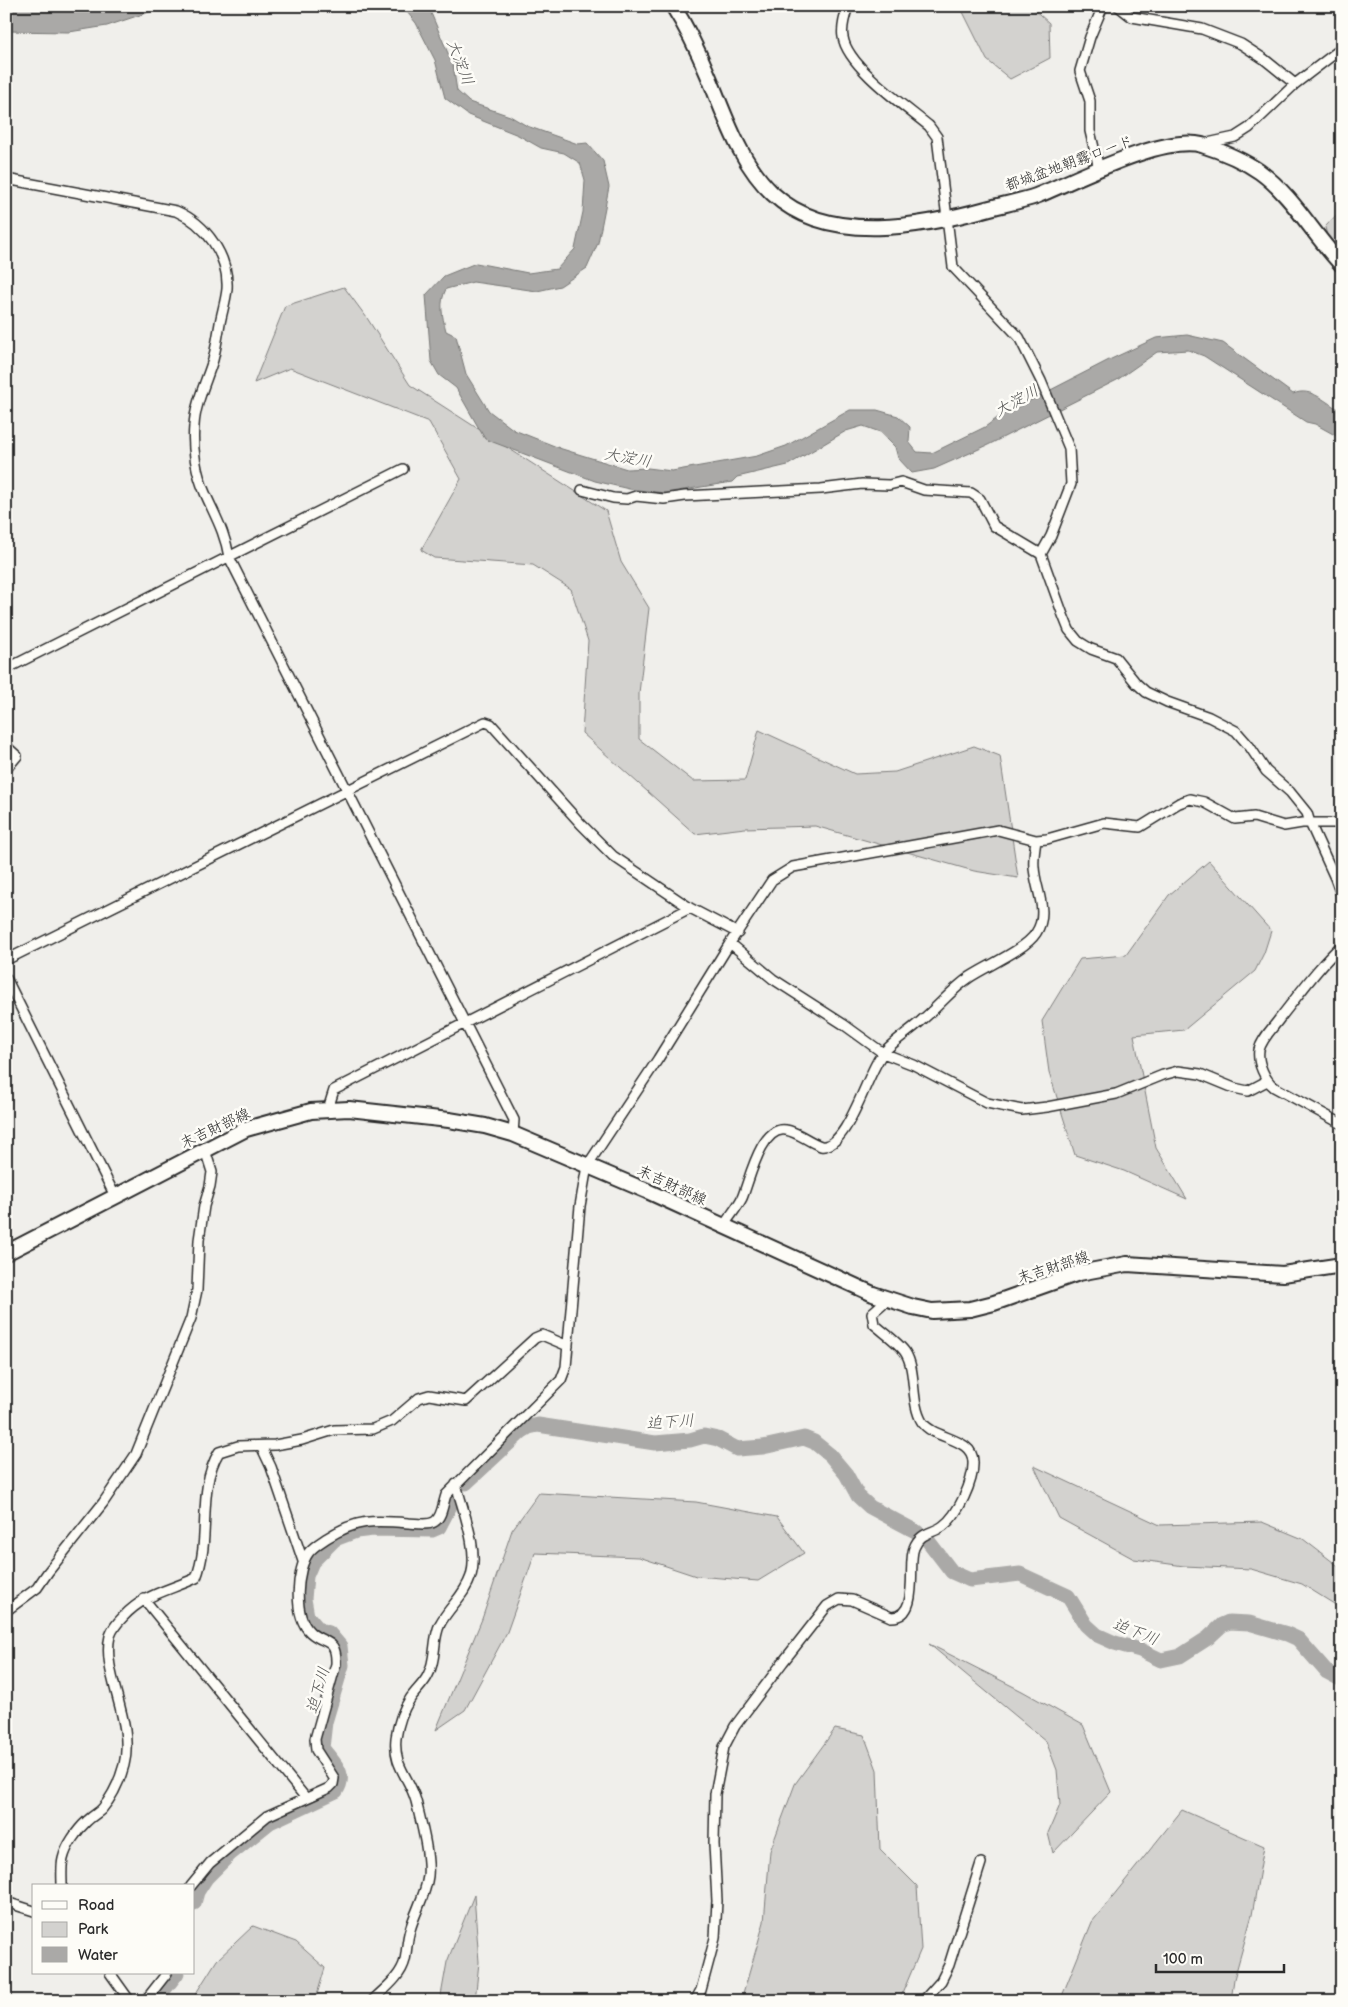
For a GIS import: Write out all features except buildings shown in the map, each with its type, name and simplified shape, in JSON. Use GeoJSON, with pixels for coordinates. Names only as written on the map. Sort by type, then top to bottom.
{"type":"FeatureCollection","features":[{"type":"Feature","properties":{"kind":"main road","name":"都城盆地朝霧ロード"},"geometry":{"type":"LineString","coordinates":[[673,6],[694,42],[730,130],[757,176],[775,196],[811,218],[838,225],[890,227],[947,220],[1033,197],[1150,150],[1184,144],[1200,144],[1237,159],[1261,173],[1285,197],[1342,265]]}},
{"type":"Feature","properties":{"kind":"main road","name":"末吉財部線"},"geometry":{"type":"LineString","coordinates":[[6,1253],[246,1129],[310,1111],[348,1109],[449,1120],[485,1126],[513,1134],[888,1299],[932,1311],[970,1308],[1009,1298],[1079,1273],[1127,1264],[1276,1274],[1342,1265]]}},
{"type":"Feature","properties":{"kind":"street"},"geometry":{"type":"LineString","coordinates":[[848,6],[842,36],[860,68],[929,126],[937,137],[953,267],[1019,337],[1041,381],[1068,448],[1071,484],[1051,536],[1041,554]]}},
{"type":"Feature","properties":{"kind":"street"},"geometry":{"type":"LineString","coordinates":[[1099,170],[1090,131],[1090,101],[1080,72],[1090,37],[1103,6]]}},
{"type":"Feature","properties":{"kind":"street"},"geometry":{"type":"LineString","coordinates":[[1118,6],[1132,17],[1202,30],[1241,44],[1264,59],[1295,84]]}},
{"type":"Feature","properties":{"kind":"street"},"geometry":{"type":"LineString","coordinates":[[1200,144],[1235,138],[1249,128],[1295,84],[1342,48]]}},
{"type":"Feature","properties":{"kind":"street"},"geometry":{"type":"LineString","coordinates":[[6,179],[176,212],[185,216],[201,229],[219,250],[225,267],[227,289],[214,357],[197,410],[194,426],[195,464],[204,492],[226,537],[229,557],[514,1120],[513,1134]]}},
{"type":"Feature","properties":{"kind":"street"},"geometry":{"type":"LineString","coordinates":[[6,669],[402,469]]}},
{"type":"Feature","properties":{"kind":"street"},"geometry":{"type":"LineString","coordinates":[[582,490],[613,498],[627,499],[636,496],[664,499],[685,496],[821,489],[862,484],[889,485],[901,482],[924,490],[971,493],[980,498],[994,526],[1041,554],[1069,630],[1078,641],[1116,658],[1136,683],[1146,692],[1167,702],[1209,717],[1236,731],[1250,747],[1266,771],[1296,799],[1307,813],[1342,897]]}},
{"type":"Feature","properties":{"kind":"street"},"geometry":{"type":"LineString","coordinates":[[6,960],[485,722],[491,724],[581,824],[613,856],[690,908],[738,934]]}},
{"type":"Feature","properties":{"kind":"street"},"geometry":{"type":"LineString","coordinates":[[6,746],[17,756],[6,769]]}},
{"type":"Feature","properties":{"kind":"street"},"geometry":{"type":"LineString","coordinates":[[193,1884],[210,1863],[267,1816],[305,1797],[329,1788],[332,1784],[334,1778],[316,1750],[315,1739],[336,1664],[336,1654],[327,1640],[310,1632],[302,1619],[298,1582],[304,1561],[316,1545],[343,1527],[379,1521],[434,1523],[440,1517],[446,1495],[562,1380],[566,1367],[580,1206],[587,1166],[658,1059],[730,943],[738,934],[772,880],[793,868],[998,830],[1036,840],[1047,839],[1104,823],[1140,827],[1178,803],[1190,800],[1204,802],[1235,819],[1254,818],[1284,826],[1310,823],[1342,823]]}},
{"type":"Feature","properties":{"kind":"street"},"geometry":{"type":"LineString","coordinates":[[723,1227],[741,1200],[755,1160],[774,1133],[786,1130],[821,1146],[827,1146],[834,1142],[851,1116],[883,1053],[924,1019],[952,990],[1023,945],[1036,934],[1043,919],[1034,868],[1036,840]]}},
{"type":"Feature","properties":{"kind":"street"},"geometry":{"type":"LineString","coordinates":[[328,1109],[334,1090],[690,908]]}},
{"type":"Feature","properties":{"kind":"street"},"geometry":{"type":"LineString","coordinates":[[730,943],[773,979],[843,1024],[883,1053],[914,1065],[987,1103],[1022,1110],[1047,1107],[1116,1094],[1178,1071],[1200,1074],[1248,1091],[1267,1081]]}},
{"type":"Feature","properties":{"kind":"street"},"geometry":{"type":"LineString","coordinates":[[1342,945],[1324,962],[1269,1031],[1259,1050],[1260,1061],[1267,1081],[1274,1088],[1342,1124]]}},
{"type":"Feature","properties":{"kind":"street"},"geometry":{"type":"LineString","coordinates":[[6,978],[114,1196]]}},
{"type":"Feature","properties":{"kind":"street"},"geometry":{"type":"LineString","coordinates":[[6,1611],[37,1588],[127,1470],[139,1447],[191,1318],[197,1290],[199,1240],[212,1172],[205,1150]]}},
{"type":"Feature","properties":{"kind":"street"},"geometry":{"type":"LineString","coordinates":[[695,2001],[701,1990],[715,1938],[717,1901],[714,1844],[715,1794],[724,1747],[746,1712],[827,1606],[838,1599],[846,1599],[858,1602],[895,1618],[903,1612],[911,1598],[912,1552],[915,1545],[929,1532],[942,1528],[947,1523],[961,1505],[968,1485],[974,1463],[970,1451],[962,1444],[934,1432],[922,1422],[916,1410],[910,1369],[905,1352],[874,1324],[872,1312],[888,1299]]}},
{"type":"Feature","properties":{"kind":"street"},"geometry":{"type":"LineString","coordinates":[[62,1884],[63,1859],[76,1833],[101,1810],[109,1799],[125,1764],[124,1727],[110,1657],[110,1636],[133,1606],[144,1599],[196,1578],[203,1556],[205,1501],[209,1477],[213,1462],[219,1452],[238,1446],[262,1446],[302,1440],[334,1430],[373,1429],[392,1421],[419,1398],[429,1395],[466,1402],[534,1338],[542,1335],[568,1346]]}},
{"type":"Feature","properties":{"kind":"street"},"geometry":{"type":"LineString","coordinates":[[262,1446],[304,1561]]}},
{"type":"Feature","properties":{"kind":"street"},"geometry":{"type":"LineString","coordinates":[[372,2001],[395,1979],[404,1962],[409,1931],[428,1876],[427,1858],[416,1803],[411,1785],[398,1762],[396,1738],[400,1719],[410,1700],[431,1669],[436,1636],[441,1623],[460,1597],[471,1576],[473,1552],[456,1484]]}},
{"type":"Feature","properties":{"kind":"street"},"geometry":{"type":"LineString","coordinates":[[144,1599],[305,1797]]}},
{"type":"Feature","properties":{"kind":"street"},"geometry":{"type":"LineString","coordinates":[[923,2001],[941,1980],[949,1966],[981,1863]]}},
{"type":"Feature","properties":{"kind":"street"},"geometry":{"type":"LineString","coordinates":[[6,1902],[32,1910]]}},
{"type":"Feature","properties":{"kind":"street"},"geometry":{"type":"LineString","coordinates":[[111,1974],[130,2001]]}},
{"type":"Feature","properties":{"kind":"street"},"geometry":{"type":"LineString","coordinates":[[145,2001],[166,1974]]}},
{"type":"Feature","properties":{"kind":"green space"},"geometry":{"type":"Polygon","coordinates":[[[960,6],[1030,6],[1049,23],[1050,58],[1010,79],[987,60],[960,6]]]}},
{"type":"Feature","properties":{"kind":"green space"},"geometry":{"type":"Polygon","coordinates":[[[1342,209],[1342,259],[1328,240],[1325,227],[1342,209]]]}},
{"type":"Feature","properties":{"kind":"green space"},"geometry":{"type":"Polygon","coordinates":[[[344,287],[367,318],[410,385],[606,511],[621,562],[649,608],[639,693],[639,739],[693,781],[745,780],[759,730],[855,774],[895,772],[974,746],[1000,756],[1018,878],[974,871],[815,826],[745,828],[695,834],[582,733],[588,641],[571,589],[533,565],[434,558],[421,550],[461,479],[429,422],[290,368],[254,383],[285,306],[344,287]]]}},
{"type":"Feature","properties":{"kind":"green space"},"geometry":{"type":"Polygon","coordinates":[[[1209,861],[1271,931],[1264,953],[1255,971],[1184,1030],[1134,1035],[1156,1148],[1187,1199],[1124,1171],[1075,1155],[1049,1072],[1042,1021],[1080,959],[1126,955],[1169,895],[1209,861]]]}},
{"type":"Feature","properties":{"kind":"green space"},"geometry":{"type":"Polygon","coordinates":[[[1034,1466],[1160,1525],[1262,1522],[1303,1539],[1342,1569],[1342,1609],[1302,1584],[1251,1569],[1184,1566],[1134,1559],[1059,1518],[1034,1466]]]}},
{"type":"Feature","properties":{"kind":"green space"},"geometry":{"type":"Polygon","coordinates":[[[539,1493],[696,1502],[777,1517],[804,1553],[758,1581],[696,1576],[639,1557],[535,1553],[507,1632],[465,1710],[436,1730],[482,1619],[512,1530],[539,1493]]]}},
{"type":"Feature","properties":{"kind":"green space"},"geometry":{"type":"Polygon","coordinates":[[[929,1644],[1022,1691],[1083,1725],[1111,1792],[1053,1853],[1048,1833],[1060,1805],[1057,1770],[1046,1741],[929,1644]]]}},
{"type":"Feature","properties":{"kind":"green space"},"geometry":{"type":"Polygon","coordinates":[[[835,1729],[864,1735],[877,1770],[880,1849],[917,1886],[921,1949],[899,2001],[741,2001],[764,1922],[770,1851],[795,1784],[835,1729]]]}},
{"type":"Feature","properties":{"kind":"green space"},"geometry":{"type":"Polygon","coordinates":[[[1182,1810],[1264,1846],[1252,1915],[1234,1979],[1231,2001],[1060,2001],[1092,1922],[1182,1810]]]}},
{"type":"Feature","properties":{"kind":"green space"},"geometry":{"type":"Polygon","coordinates":[[[474,1895],[479,1962],[475,2001],[440,2001],[447,1962],[474,1895]]]}},
{"type":"Feature","properties":{"kind":"green space"},"geometry":{"type":"Polygon","coordinates":[[[253,1926],[296,1942],[325,1968],[315,2001],[191,2001],[217,1960],[253,1926]]]}},
{"type":"Feature","properties":{"kind":"water"},"geometry":{"type":"Polygon","coordinates":[[[88,6],[167,6],[107,26],[69,32],[6,31],[6,7],[63,10],[88,6]]]}},
{"type":"Feature","properties":{"kind":"water"},"geometry":{"type":"Polygon","coordinates":[[[393,6],[428,6],[453,65],[457,91],[469,102],[510,116],[527,126],[578,144],[587,143],[603,161],[609,187],[598,243],[587,268],[560,286],[537,291],[473,282],[446,289],[442,299],[443,320],[446,331],[456,336],[466,374],[489,411],[514,430],[562,449],[627,469],[648,468],[672,471],[757,456],[786,446],[850,410],[877,410],[898,416],[910,427],[909,442],[917,452],[932,453],[985,427],[1000,416],[1109,360],[1156,338],[1187,335],[1223,343],[1293,394],[1306,392],[1312,394],[1342,411],[1342,439],[1315,424],[1306,422],[1204,356],[1188,350],[1157,352],[1117,380],[988,445],[934,469],[912,473],[898,458],[895,447],[880,432],[863,426],[846,431],[788,465],[737,477],[732,482],[665,493],[629,489],[595,481],[485,439],[456,388],[439,375],[431,361],[426,295],[444,276],[476,263],[528,273],[557,269],[575,249],[583,212],[585,180],[580,163],[564,153],[541,148],[518,135],[468,115],[445,98],[435,60],[416,23],[407,12],[393,6]]]}},
{"type":"Feature","properties":{"kind":"waterway","name":"迫下川"},"geometry":{"type":"LineString","coordinates":[[466,1483],[521,1432],[529,1427],[538,1425],[655,1443],[690,1440],[704,1436],[718,1439],[737,1449],[763,1447],[804,1438],[814,1442],[830,1455],[846,1474],[858,1496],[870,1507],[917,1532]]}},
{"type":"Feature","properties":{"kind":"waterway","name":"迫下川"},"geometry":{"type":"LineString","coordinates":[[195,1899],[197,1892],[206,1878],[230,1854],[270,1822],[336,1791],[339,1785],[340,1773],[338,1768],[322,1748],[325,1722],[342,1665],[340,1646],[329,1633],[319,1630],[307,1616],[304,1599],[306,1576],[312,1562],[335,1539],[356,1531],[373,1529],[432,1530],[439,1527],[454,1498]]}},
{"type":"Feature","properties":{"kind":"waterway","name":"迫下川"},"geometry":{"type":"LineString","coordinates":[[929,1542],[952,1572],[970,1580],[1020,1574],[1068,1596],[1086,1625],[1097,1635],[1115,1643],[1140,1650],[1161,1660],[1180,1656],[1208,1638],[1222,1625],[1229,1622],[1249,1623],[1298,1639],[1327,1672],[1342,1680]]}},
{"type":"Feature","properties":{"kind":"waterway","name":"迫下川"},"geometry":{"type":"LineString","coordinates":[[155,2001],[176,1974]]}},
{"type":"Feature","properties":{"kind":"water label","name":"大淀川"},"geometry":{"type":"Point","coordinates":[461,62]}},
{"type":"Feature","properties":{"kind":"water label","name":"大淀川"},"geometry":{"type":"Point","coordinates":[1016,400]}},
{"type":"Feature","properties":{"kind":"water label","name":"大淀川"},"geometry":{"type":"Point","coordinates":[628,457]}}]}
